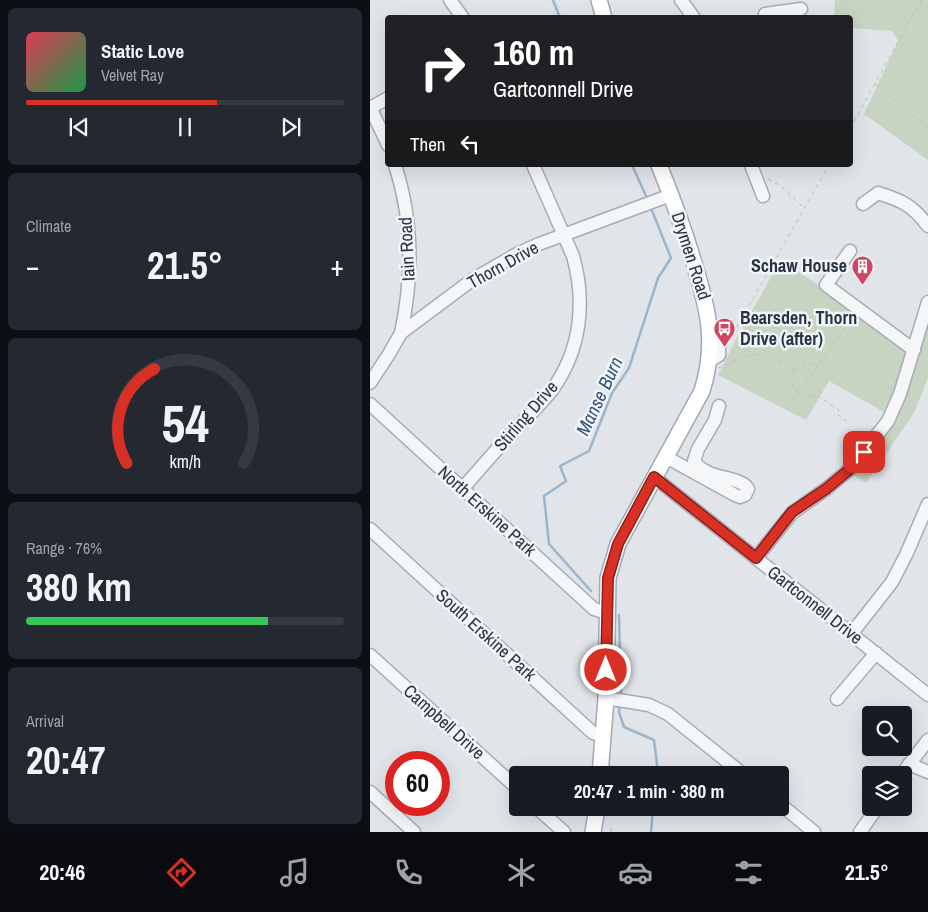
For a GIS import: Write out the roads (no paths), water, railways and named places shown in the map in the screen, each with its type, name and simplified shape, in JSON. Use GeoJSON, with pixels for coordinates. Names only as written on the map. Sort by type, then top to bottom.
{"type":"FeatureCollection","features":[{"type":"Feature","properties":{"kind":"main road"},"geometry":{"type":"LineString","coordinates":[[599,0],[603,15]]}},
{"type":"Feature","properties":{"kind":"main road","name":"Drymen Road"},"geometry":{"type":"LineString","coordinates":[[601,766],[603,736],[615,699],[607,613],[608,578],[618,544],[702,391],[708,365],[710,335],[707,305],[683,227],[660,167]]}},
{"type":"Feature","properties":{"kind":"main road"},"geometry":{"type":"LineString","coordinates":[[593,832],[596,816]]}},
{"type":"Feature","properties":{"kind":"street"},"geometry":{"type":"LineString","coordinates":[[450,0],[461,15]]}},
{"type":"Feature","properties":{"kind":"street"},"geometry":{"type":"LineString","coordinates":[[681,0],[692,15]]}},
{"type":"Feature","properties":{"kind":"street"},"geometry":{"type":"LineString","coordinates":[[765,14],[782,15],[801,9]]}},
{"type":"Feature","properties":{"kind":"street"},"geometry":{"type":"LineString","coordinates":[[385,100],[370,108],[385,139]]}},
{"type":"Feature","properties":{"kind":"street","name":"Iain Road"},"geometry":{"type":"LineString","coordinates":[[395,167],[404,201],[410,257],[408,300],[400,333]]}},
{"type":"Feature","properties":{"kind":"street","name":"Stirling Drive"},"geometry":{"type":"LineString","coordinates":[[462,489],[550,392],[564,371],[569,359],[579,322],[580,303],[576,268],[564,234],[534,167]]}},
{"type":"Feature","properties":{"kind":"street"},"geometry":{"type":"LineString","coordinates":[[752,167],[763,196]]}},
{"type":"Feature","properties":{"kind":"street"},"geometry":{"type":"LineString","coordinates":[[863,204],[876,187],[917,211],[928,226]]}},
{"type":"Feature","properties":{"kind":"street","name":"Thorn Drive"},"geometry":{"type":"LineString","coordinates":[[370,384],[400,333],[450,295],[491,268],[517,254],[564,234],[671,195]]}},
{"type":"Feature","properties":{"kind":"street"},"geometry":{"type":"LineString","coordinates":[[850,251],[826,285],[914,350]]}},
{"type":"Feature","properties":{"kind":"street"},"geometry":{"type":"LineString","coordinates":[[756,558],[792,512],[826,489],[850,469],[888,422],[900,394],[928,302]]}},
{"type":"Feature","properties":{"kind":"street"},"geometry":{"type":"LineString","coordinates":[[708,365],[719,355],[720,347],[718,342],[710,335]]}},
{"type":"Feature","properties":{"kind":"street","name":"North Erskine Park"},"geometry":{"type":"LineString","coordinates":[[370,404],[594,609],[607,613]]}},
{"type":"Feature","properties":{"kind":"street"},"geometry":{"type":"LineString","coordinates":[[666,457],[740,498],[746,495],[748,490],[746,484],[741,481],[714,475],[705,471],[694,461],[698,449],[715,420],[719,406]]}},
{"type":"Feature","properties":{"kind":"street","name":"Gartconnell Drive"},"geometry":{"type":"LineString","coordinates":[[654,477],[928,695]]}},
{"type":"Feature","properties":{"kind":"street"},"geometry":{"type":"LineString","coordinates":[[852,633],[892,582],[928,504]]}},
{"type":"Feature","properties":{"kind":"street","name":"South Erskine Park"},"geometry":{"type":"LineString","coordinates":[[370,529],[593,733],[603,736]]}},
{"type":"Feature","properties":{"kind":"street"},"geometry":{"type":"LineString","coordinates":[[836,699],[876,653]]}},
{"type":"Feature","properties":{"kind":"street","name":"Campbell Drive"},"geometry":{"type":"LineString","coordinates":[[370,655],[509,781]]}},
{"type":"Feature","properties":{"kind":"street"},"geometry":{"type":"LineString","coordinates":[[615,699],[649,705],[668,714],[733,766]]}},
{"type":"Feature","properties":{"kind":"street"},"geometry":{"type":"LineString","coordinates":[[928,740],[909,764],[928,772]]}},
{"type":"Feature","properties":{"kind":"street"},"geometry":{"type":"LineString","coordinates":[[370,792],[414,832]]}},
{"type":"Feature","properties":{"kind":"street"},"geometry":{"type":"LineString","coordinates":[[789,811],[814,832]]}},
{"type":"Feature","properties":{"kind":"street"},"geometry":{"type":"LineString","coordinates":[[547,816],[564,832]]}},
{"type":"Feature","properties":{"kind":"street"},"geometry":{"type":"LineString","coordinates":[[860,832],[871,816]]}},
{"type":"Feature","properties":{"kind":"waterway","name":"Manse Burn"},"geometry":{"type":"LineString","coordinates":[[553,0],[559,15]]}},
{"type":"Feature","properties":{"kind":"waterway","name":"Manse Burn"},"geometry":{"type":"LineString","coordinates":[[633,167],[646,196]]}},
{"type":"Feature","properties":{"kind":"waterway","name":"Manse Burn"},"geometry":{"type":"LineString","coordinates":[[591,591],[549,544],[544,496],[566,481],[560,466],[589,451],[612,393],[629,368],[658,278],[671,258],[651,208]]}},
{"type":"Feature","properties":{"kind":"waterway","name":"Manse Burn"},"geometry":{"type":"LineString","coordinates":[[619,615],[621,696]]}},
{"type":"Feature","properties":{"kind":"waterway","name":"Manse Burn"},"geometry":{"type":"LineString","coordinates":[[620,704],[619,712],[624,727],[654,740],[657,766]]}},
{"type":"Feature","properties":{"kind":"waterway","name":"Manse Burn"},"geometry":{"type":"LineString","coordinates":[[651,832],[652,816]]}},
{"type":"Feature","properties":{"kind":"place","name":"Schaw House"},"geometry":{"type":"Point","coordinates":[863,285]}},
{"type":"Feature","properties":{"kind":"place","name":"Bearsden, Thorn Drive (after)"},"geometry":{"type":"Point","coordinates":[724,347]}}]}
